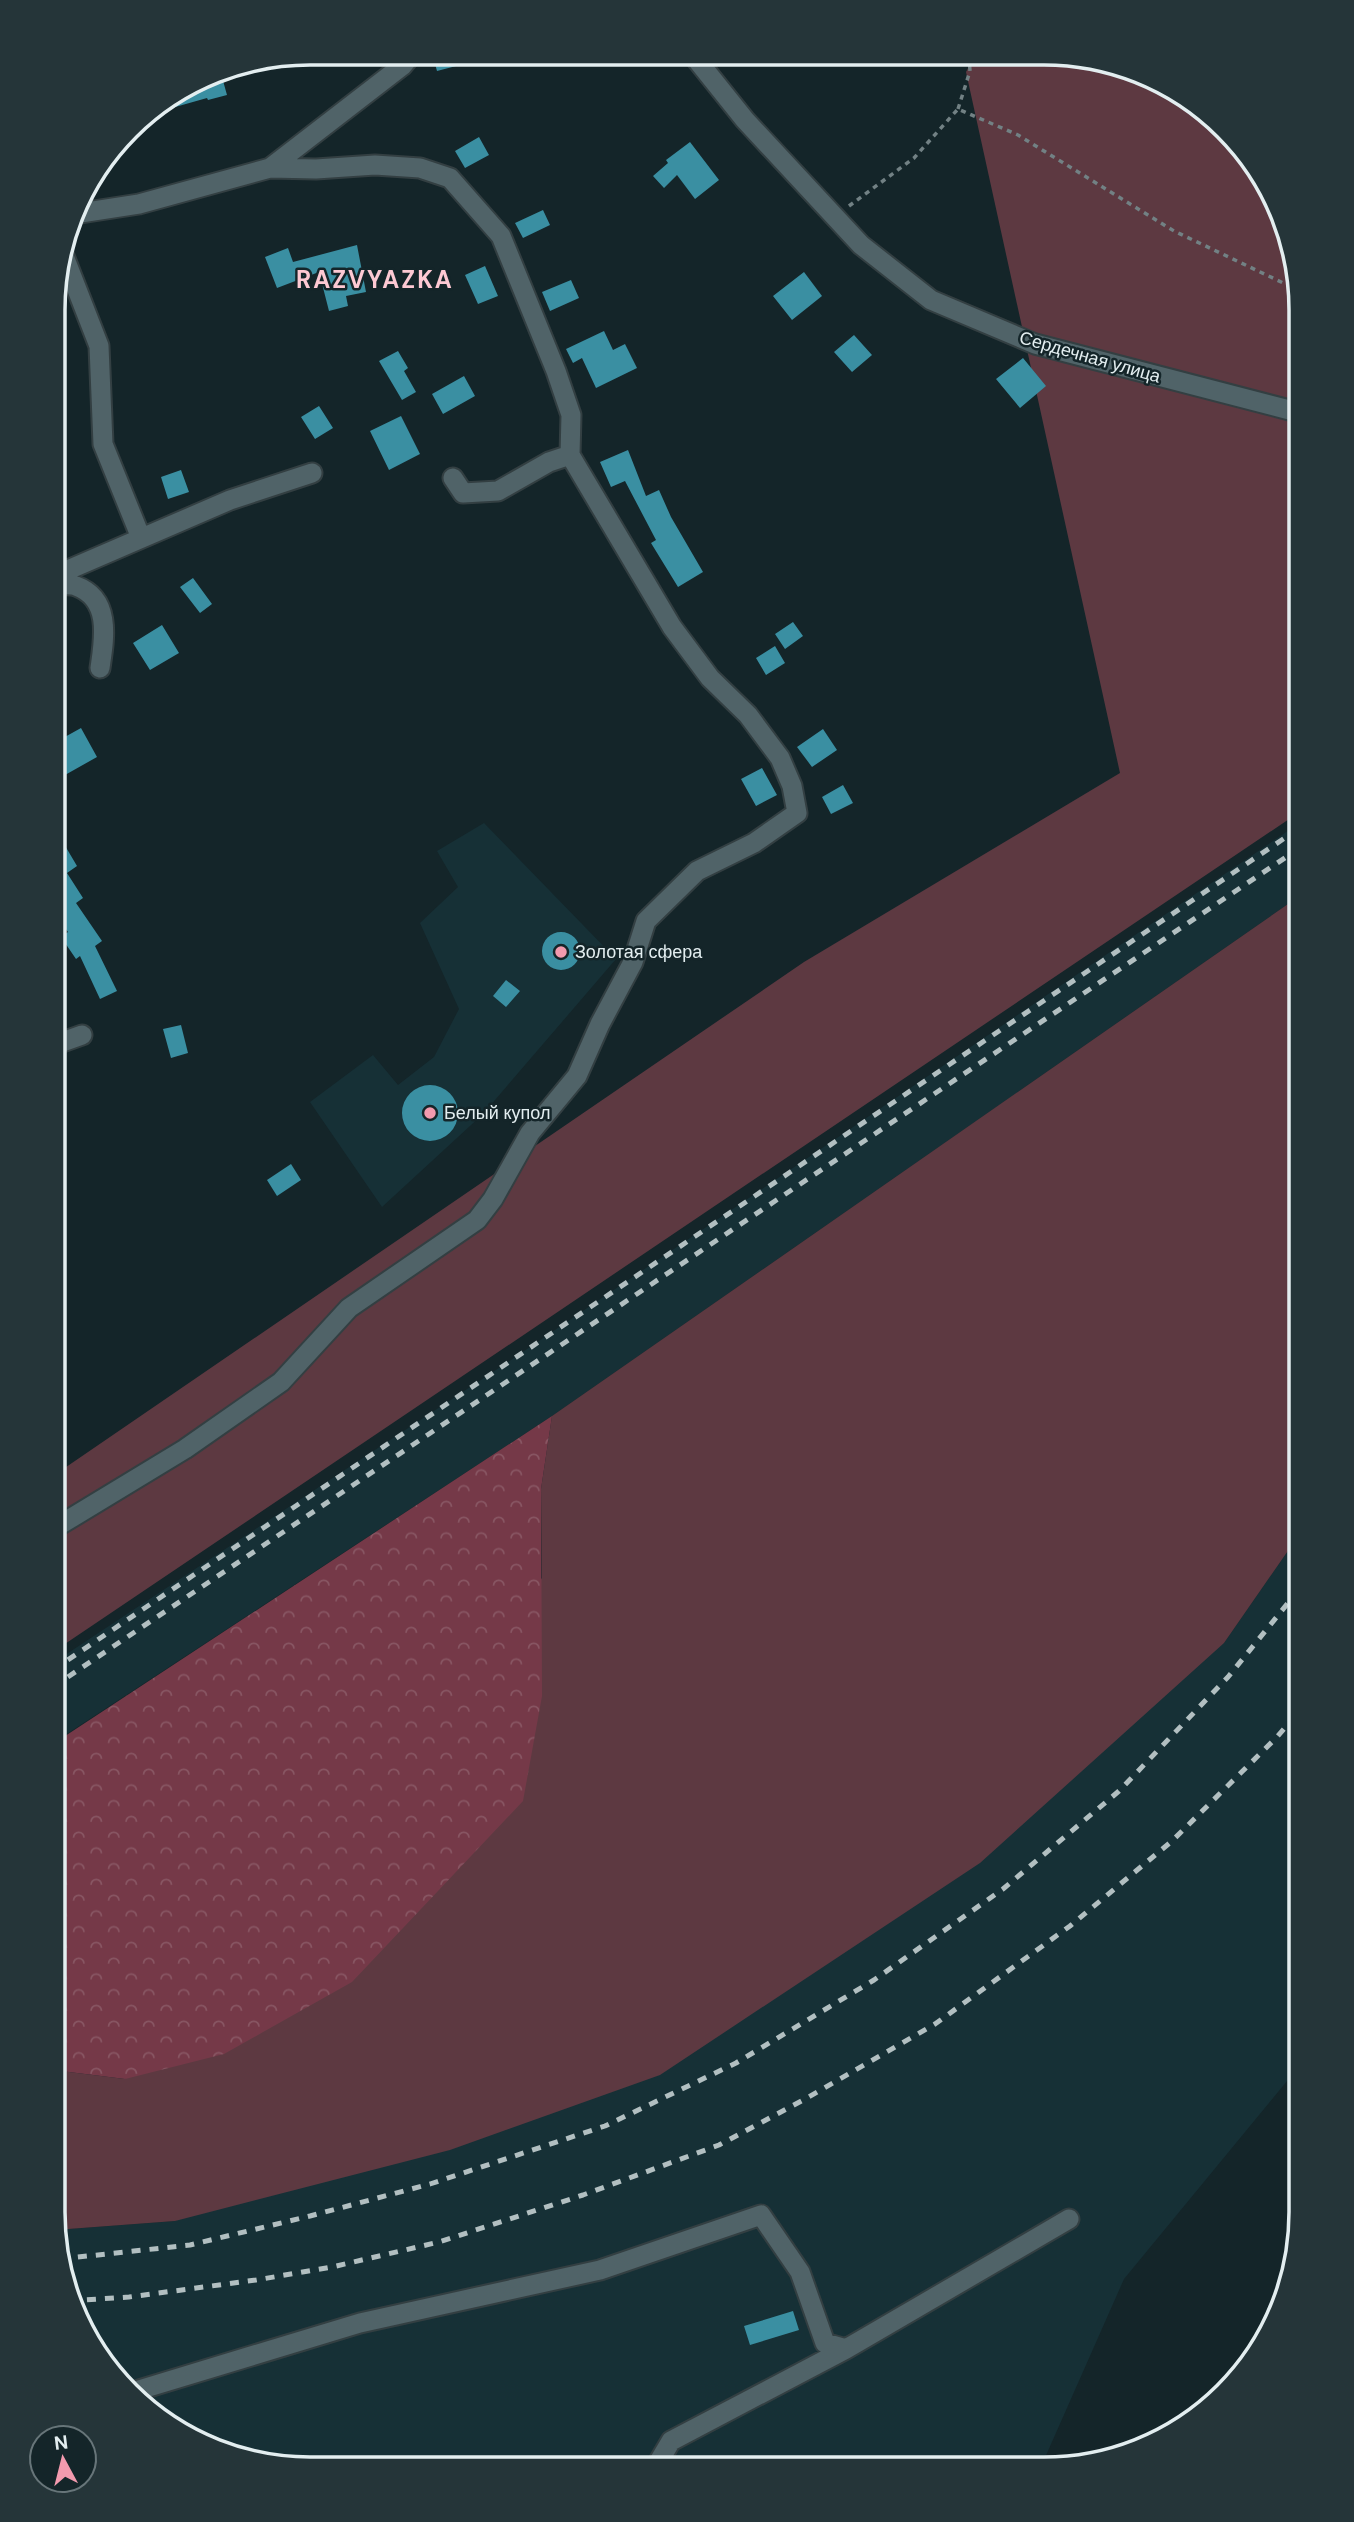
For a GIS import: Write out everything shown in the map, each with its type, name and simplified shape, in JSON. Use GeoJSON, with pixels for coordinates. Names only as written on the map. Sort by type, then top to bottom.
{"type":"FeatureCollection","features":[{"type":"Feature","properties":{"kind":"street"},"geometry":{"type":"LineString","coordinates":[[389,76],[392,65]]}},
{"type":"Feature","properties":{"kind":"street"},"geometry":{"type":"LineString","coordinates":[[270,168],[400,65]]}},
{"type":"Feature","properties":{"kind":"street","name":"Сердечная улица"},"geometry":{"type":"LineString","coordinates":[[701,65],[745,120],[861,245],[931,300],[1035,344],[1289,410]]}},
{"type":"Feature","properties":{"kind":"street"},"geometry":{"type":"LineString","coordinates":[[65,1522],[185,1450],[281,1382],[349,1308],[477,1220],[493,1199],[530,1133],[576,1076],[600,1024],[634,962],[646,921],[697,871],[754,843],[797,813],[792,786],[780,758],[748,715],[710,678],[672,627],[570,455],[570,415],[556,371],[501,236],[450,178],[420,168],[375,165],[316,169],[270,168],[139,204],[86,212]]}},
{"type":"Feature","properties":{"kind":"street"},"geometry":{"type":"LineString","coordinates":[[69,268],[99,346],[103,444],[141,538]]}},
{"type":"Feature","properties":{"kind":"street"},"geometry":{"type":"LineString","coordinates":[[453,478],[463,493],[498,491],[549,461],[570,455]]}},
{"type":"Feature","properties":{"kind":"street"},"geometry":{"type":"LineString","coordinates":[[65,571],[230,500],[312,473]]}},
{"type":"Feature","properties":{"kind":"street"},"geometry":{"type":"LineString","coordinates":[[65,585],[76,586],[95,598],[106,626],[100,668]]}},
{"type":"Feature","properties":{"kind":"street"},"geometry":{"type":"LineString","coordinates":[[65,1041],[82,1035]]}},
{"type":"Feature","properties":{"kind":"street"},"geometry":{"type":"LineString","coordinates":[[141,2389],[360,2323],[600,2270],[761,2215],[800,2272],[825,2343],[846,2349]]}},
{"type":"Feature","properties":{"kind":"street"},"geometry":{"type":"LineString","coordinates":[[662,2457],[671,2441],[846,2349],[1069,2219]]}},
{"type":"Feature","properties":{"kind":"path"},"geometry":{"type":"LineString","coordinates":[[836,216],[914,158],[958,109],[970,65]]}},
{"type":"Feature","properties":{"kind":"path"},"geometry":{"type":"LineString","coordinates":[[958,109],[1018,135],[1174,230],[1287,285]]}},
{"type":"Feature","properties":{"kind":"shaded area"},"geometry":{"type":"Polygon","coordinates":[[[970,65],[1060,65],[1092,69],[1153,90],[1206,126],[1228,148],[1264,201],[1285,262],[1289,310],[1289,819],[65,1644],[65,1468],[804,962],[1120,773],[966,72],[970,65]]]}},
{"type":"Feature","properties":{"kind":"shaded area"},"geometry":{"type":"Polygon","coordinates":[[[484,823],[616,959],[483,1114],[382,1207],[310,1102],[373,1055],[398,1085],[434,1057],[459,1009],[420,923],[458,887],[437,851],[484,823]]]}},
{"type":"Feature","properties":{"kind":"shaded area"},"geometry":{"type":"Polygon","coordinates":[[[1289,830],[1289,903],[555,1414],[65,1735],[65,1655],[508,1362],[1289,830]]]}},
{"type":"Feature","properties":{"kind":"shaded area"},"geometry":{"type":"Polygon","coordinates":[[[1289,903],[1289,1549],[1224,1643],[980,1863],[660,2075],[450,2150],[175,2221],[65,2229],[65,2072],[125,2079],[542,1578],[541,1489],[552,1416],[1289,903]]]}},
{"type":"Feature","properties":{"kind":"shaded area"},"geometry":{"type":"Polygon","coordinates":[[[1289,1549],[1289,2079],[1124,2279],[1045,2457],[278,2455],[231,2444],[201,2432],[174,2416],[126,2374],[106,2348],[90,2321],[78,2291],[69,2260],[65,2229],[175,2221],[1224,1643],[1289,1549]]]}},
{"type":"Feature","properties":{"kind":"green space"},"geometry":{"type":"Polygon","coordinates":[[[552,1416],[541,1489],[542,1696],[523,1801],[352,1982],[224,2054],[125,2079],[65,2072],[65,1736],[552,1416]]]}},
{"type":"Feature","properties":{"kind":"building"},"geometry":{"type":"Polygon","coordinates":[[[435,65],[460,65],[437,71],[435,65]]]}},
{"type":"Feature","properties":{"kind":"building"},"geometry":{"type":"Polygon","coordinates":[[[223,81],[227,95],[208,100],[207,98],[171,108],[223,81]]]}},
{"type":"Feature","properties":{"kind":"building"},"geometry":{"type":"Polygon","coordinates":[[[479,137],[489,155],[465,168],[455,151],[479,137]]]}},
{"type":"Feature","properties":{"kind":"building"},"geometry":{"type":"Polygon","coordinates":[[[690,142],[719,180],[695,199],[677,175],[664,188],[653,176],[668,163],[666,160],[690,142]]]}},
{"type":"Feature","properties":{"kind":"building"},"geometry":{"type":"Polygon","coordinates":[[[543,210],[550,225],[523,238],[515,223],[543,210]]]}},
{"type":"Feature","properties":{"kind":"building"},"geometry":{"type":"Polygon","coordinates":[[[357,245],[366,292],[346,296],[348,306],[329,311],[319,272],[277,288],[265,257],[288,248],[293,262],[357,245]]]}},
{"type":"Feature","properties":{"kind":"building"},"geometry":{"type":"Polygon","coordinates":[[[485,266],[498,296],[478,304],[465,275],[485,266]]]}},
{"type":"Feature","properties":{"kind":"building"},"geometry":{"type":"Polygon","coordinates":[[[804,272],[822,296],[792,320],[773,296],[804,272]]]}},
{"type":"Feature","properties":{"kind":"building"},"geometry":{"type":"Polygon","coordinates":[[[571,280],[579,298],[550,311],[542,292],[571,280]]]}},
{"type":"Feature","properties":{"kind":"building"},"geometry":{"type":"Polygon","coordinates":[[[604,331],[613,350],[625,344],[637,368],[596,388],[582,358],[573,363],[566,349],[604,331]]]}},
{"type":"Feature","properties":{"kind":"building"},"geometry":{"type":"Polygon","coordinates":[[[854,335],[872,355],[852,372],[834,352],[854,335]]]}},
{"type":"Feature","properties":{"kind":"building"},"geometry":{"type":"Polygon","coordinates":[[[398,351],[408,368],[404,371],[416,392],[402,400],[379,361],[398,351]]]}},
{"type":"Feature","properties":{"kind":"building"},"geometry":{"type":"Polygon","coordinates":[[[1023,358],[1046,386],[1020,408],[996,379],[1023,358]]]}},
{"type":"Feature","properties":{"kind":"building"},"geometry":{"type":"Polygon","coordinates":[[[464,376],[475,396],[443,414],[432,394],[464,376]]]}},
{"type":"Feature","properties":{"kind":"building"},"geometry":{"type":"Polygon","coordinates":[[[319,406],[333,428],[315,439],[301,417],[319,406]]]}},
{"type":"Feature","properties":{"kind":"building"},"geometry":{"type":"Polygon","coordinates":[[[401,416],[420,454],[389,470],[370,431],[401,416]]]}},
{"type":"Feature","properties":{"kind":"building"},"geometry":{"type":"Polygon","coordinates":[[[628,450],[646,496],[659,490],[671,517],[703,572],[678,587],[651,543],[656,540],[625,481],[611,487],[600,462],[628,450]]]}},
{"type":"Feature","properties":{"kind":"building"},"geometry":{"type":"Polygon","coordinates":[[[181,470],[189,492],[168,499],[161,477],[181,470]]]}},
{"type":"Feature","properties":{"kind":"building"},"geometry":{"type":"Polygon","coordinates":[[[193,578],[212,604],[200,613],[180,587],[193,578]]]}},
{"type":"Feature","properties":{"kind":"building"},"geometry":{"type":"Polygon","coordinates":[[[793,622],[803,636],[785,649],[775,634],[793,622]]]}},
{"type":"Feature","properties":{"kind":"building"},"geometry":{"type":"Polygon","coordinates":[[[162,625],[179,653],[150,670],[133,643],[162,625]]]}},
{"type":"Feature","properties":{"kind":"building"},"geometry":{"type":"Polygon","coordinates":[[[775,646],[785,663],[766,675],[756,658],[775,646]]]}},
{"type":"Feature","properties":{"kind":"building"},"geometry":{"type":"Polygon","coordinates":[[[81,728],[97,757],[65,775],[65,737],[81,728]]]}},
{"type":"Feature","properties":{"kind":"building"},"geometry":{"type":"Polygon","coordinates":[[[823,729],[837,750],[812,767],[797,747],[823,729]]]}},
{"type":"Feature","properties":{"kind":"building"},"geometry":{"type":"Polygon","coordinates":[[[762,768],[777,795],[756,806],[741,779],[762,768]]]}},
{"type":"Feature","properties":{"kind":"building"},"geometry":{"type":"Polygon","coordinates":[[[843,785],[853,803],[831,814],[822,797],[843,785]]]}},
{"type":"Feature","properties":{"kind":"building"},"geometry":{"type":"Polygon","coordinates":[[[65,846],[77,866],[67,873],[83,898],[76,903],[102,941],[95,946],[117,991],[100,999],[80,956],[76,959],[65,943],[65,934],[68,932],[65,928],[65,846]]]}},
{"type":"Feature","properties":{"kind":"building","name":"Золотая сфера"},"geometry":{"type":"Polygon","coordinates":[[[561,932],[574,938],[580,951],[574,964],[561,970],[548,964],[542,951],[548,938],[561,932]]]}},
{"type":"Feature","properties":{"kind":"building"},"geometry":{"type":"Polygon","coordinates":[[[506,980],[520,991],[506,1007],[493,996],[506,980]]]}},
{"type":"Feature","properties":{"kind":"building"},"geometry":{"type":"Polygon","coordinates":[[[181,1025],[188,1053],[171,1058],[163,1029],[181,1025]]]}},
{"type":"Feature","properties":{"kind":"building","name":"Белый купол"},"geometry":{"type":"Polygon","coordinates":[[[430,1085],[441,1087],[450,1093],[456,1102],[456,1124],[450,1133],[441,1139],[430,1141],[419,1139],[410,1133],[404,1124],[402,1113],[404,1102],[410,1093],[419,1087],[430,1085]]]}},
{"type":"Feature","properties":{"kind":"building"},"geometry":{"type":"Polygon","coordinates":[[[291,1164],[301,1180],[277,1196],[267,1180],[291,1164]]]}},
{"type":"Feature","properties":{"kind":"building"},"geometry":{"type":"Polygon","coordinates":[[[793,2311],[799,2330],[750,2345],[744,2326],[793,2311]]]}},
{"type":"Feature","properties":{"kind":"railway"},"geometry":{"type":"LineString","coordinates":[[65,1662],[1289,835]]}},
{"type":"Feature","properties":{"kind":"railway"},"geometry":{"type":"LineString","coordinates":[[65,1679],[1289,855]]}},
{"type":"Feature","properties":{"kind":"railway"},"geometry":{"type":"LineString","coordinates":[[69,2258],[190,2245],[430,2184],[605,2126],[736,2063],[874,1980],[1003,1889],[1119,1791],[1228,1677],[1289,1602]]}},
{"type":"Feature","properties":{"kind":"railway"},"geometry":{"type":"LineString","coordinates":[[82,2300],[129,2297],[256,2280],[332,2267],[439,2242],[583,2195],[719,2145],[935,2024],[1070,1926],[1172,1841],[1289,1723]]}},
{"type":"Feature","properties":{"kind":"place","name":"Золотая сфера"},"geometry":{"type":"Point","coordinates":[561,952]}},
{"type":"Feature","properties":{"kind":"place","name":"Белый купол"},"geometry":{"type":"Point","coordinates":[430,1113]}},
{"type":"Feature","properties":{"kind":"district","name":"RAZVYAZKA"},"geometry":{"type":"Point","coordinates":[375,279]}}]}
